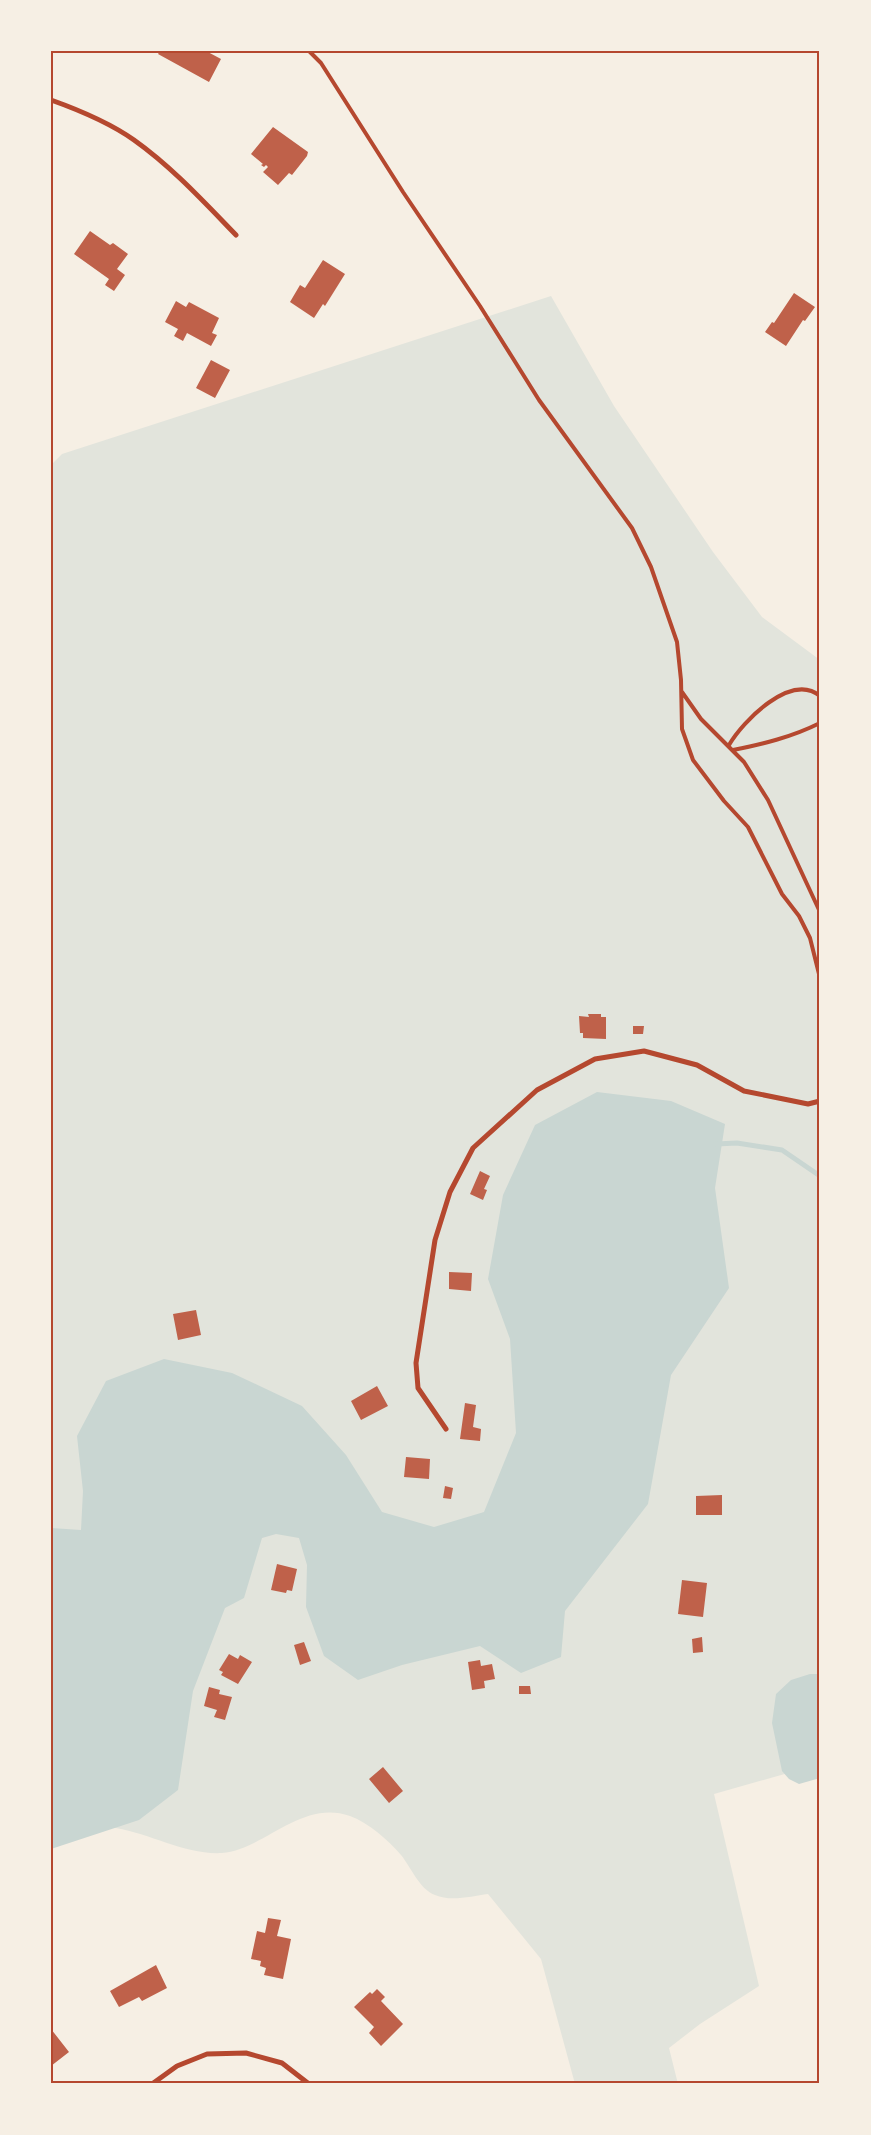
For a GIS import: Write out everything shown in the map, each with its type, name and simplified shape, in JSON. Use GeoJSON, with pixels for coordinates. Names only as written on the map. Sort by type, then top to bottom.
{"type":"FeatureCollection","features":[{"type":"Feature","properties":{"kind":"street"},"geometry":{"type":"LineString","coordinates":[[51,100],[75,108],[134,140],[191,188],[236,235]]}},
{"type":"Feature","properties":{"kind":"street"},"geometry":{"type":"LineString","coordinates":[[446,1429],[418,1388],[416,1363],[435,1240],[450,1192],[472,1148],[537,1090],[594,1059],[644,1051],[697,1065],[744,1091],[808,1104],[820,1101]]}},
{"type":"Feature","properties":{"kind":"street"},"geometry":{"type":"LineString","coordinates":[[152,2084],[177,2066],[208,2054],[246,2052],[282,2063],[309,2084]]}},
{"type":"Feature","properties":{"kind":"lane"},"geometry":{"type":"LineString","coordinates":[[309,51],[321,63],[403,192],[480,306],[539,400],[632,528],[651,567],[677,642],[682,692],[682,729],[693,760],[724,801],[748,827],[782,894],[799,916],[810,938],[820,978]]}},
{"type":"Feature","properties":{"kind":"lane"},"geometry":{"type":"LineString","coordinates":[[729,745],[739,728],[754,713],[778,697],[802,689],[815,692],[820,696]]}},
{"type":"Feature","properties":{"kind":"lane"},"geometry":{"type":"LineString","coordinates":[[682,692],[700,720],[729,745],[744,762],[768,800],[820,912]]}},
{"type":"Feature","properties":{"kind":"lane"},"geometry":{"type":"LineString","coordinates":[[733,750],[767,743],[805,731],[820,723]]}},
{"type":"Feature","properties":{"kind":"shaded area"},"geometry":{"type":"Polygon","coordinates":[[[551,296],[614,406],[713,552],[762,617],[820,660],[820,1764],[714,1794],[759,1986],[700,2024],[669,2048],[678,2084],[575,2084],[541,1959],[488,1894],[448,1898],[429,1892],[420,1883],[401,1855],[378,1832],[350,1816],[332,1813],[315,1814],[299,1819],[253,1844],[238,1850],[222,1853],[195,1851],[129,1831],[109,1827],[51,1833],[51,465],[62,454],[551,296]]]}},
{"type":"Feature","properties":{"kind":"shaded area"},"geometry":{"type":"Polygon","coordinates":[[[597,1092],[671,1101],[725,1124],[715,1188],[729,1288],[671,1375],[648,1504],[565,1611],[561,1657],[521,1673],[480,1646],[402,1665],[358,1680],[324,1656],[306,1607],[307,1565],[299,1538],[276,1534],[262,1538],[244,1598],[225,1608],[193,1691],[178,1790],[139,1820],[51,1849],[51,1528],[81,1530],[83,1491],[77,1436],[106,1381],[164,1359],[232,1373],[302,1406],[346,1455],[382,1512],[434,1527],[484,1512],[516,1433],[510,1339],[488,1279],[503,1195],[535,1125],[597,1092]]]}},
{"type":"Feature","properties":{"kind":"shaded area"},"geometry":{"type":"Polygon","coordinates":[[[810,1674],[820,1674],[820,1778],[799,1784],[789,1779],[782,1771],[772,1723],[776,1694],[791,1680],[810,1674]]]}},
{"type":"Feature","properties":{"kind":"building"},"geometry":{"type":"Polygon","coordinates":[[[160,51],[206,51],[221,59],[209,82],[158,54],[160,51]]]}},
{"type":"Feature","properties":{"kind":"building"},"geometry":{"type":"Polygon","coordinates":[[[273,127],[308,152],[292,175],[289,173],[278,185],[263,172],[268,167],[261,165],[263,164],[251,154],[273,127]]]}},
{"type":"Feature","properties":{"kind":"building"},"geometry":{"type":"Polygon","coordinates":[[[90,231],[110,245],[113,243],[128,254],[117,269],[125,275],[114,291],[105,285],[109,279],[74,254],[90,231]]]}},
{"type":"Feature","properties":{"kind":"building"},"geometry":{"type":"Polygon","coordinates":[[[323,260],[345,274],[325,306],[323,304],[314,318],[290,302],[300,285],[305,288],[323,260]]]}},
{"type":"Feature","properties":{"kind":"building"},"geometry":{"type":"Polygon","coordinates":[[[794,293],[815,307],[805,321],[803,320],[786,346],[765,332],[772,322],[774,323],[794,293]]]}},
{"type":"Feature","properties":{"kind":"building"},"geometry":{"type":"Polygon","coordinates":[[[176,301],[186,307],[189,302],[219,318],[212,333],[217,335],[211,346],[187,333],[183,341],[174,336],[178,329],[165,322],[176,301]]]}},
{"type":"Feature","properties":{"kind":"building"},"geometry":{"type":"Polygon","coordinates":[[[211,360],[230,370],[215,398],[196,388],[211,360]]]}},
{"type":"Feature","properties":{"kind":"building"},"geometry":{"type":"Polygon","coordinates":[[[588,1014],[601,1014],[601,1017],[606,1017],[606,1039],[583,1038],[583,1033],[580,1033],[579,1016],[589,1017],[588,1014]]]}},
{"type":"Feature","properties":{"kind":"building"},"geometry":{"type":"Polygon","coordinates":[[[633,1026],[644,1026],[643,1034],[633,1034],[633,1026]]]}},
{"type":"Feature","properties":{"kind":"building"},"geometry":{"type":"Polygon","coordinates":[[[480,1171],[490,1176],[484,1189],[487,1190],[483,1200],[470,1194],[480,1171]]]}},
{"type":"Feature","properties":{"kind":"building"},"geometry":{"type":"Polygon","coordinates":[[[449,1272],[472,1273],[471,1291],[449,1289],[449,1272]]]}},
{"type":"Feature","properties":{"kind":"building"},"geometry":{"type":"Polygon","coordinates":[[[196,1310],[201,1335],[178,1340],[173,1314],[196,1310]]]}},
{"type":"Feature","properties":{"kind":"building"},"geometry":{"type":"Polygon","coordinates":[[[377,1386],[388,1406],[361,1420],[351,1401],[377,1386]]]}},
{"type":"Feature","properties":{"kind":"building"},"geometry":{"type":"Polygon","coordinates":[[[465,1403],[476,1405],[473,1427],[481,1429],[480,1441],[460,1439],[465,1403]]]}},
{"type":"Feature","properties":{"kind":"building"},"geometry":{"type":"Polygon","coordinates":[[[406,1457],[430,1459],[429,1479],[404,1477],[406,1457]]]}},
{"type":"Feature","properties":{"kind":"building"},"geometry":{"type":"Polygon","coordinates":[[[445,1486],[453,1488],[451,1499],[443,1498],[445,1486]]]}},
{"type":"Feature","properties":{"kind":"building"},"geometry":{"type":"Polygon","coordinates":[[[722,1495],[722,1515],[696,1515],[696,1496],[722,1495]]]}},
{"type":"Feature","properties":{"kind":"building"},"geometry":{"type":"Polygon","coordinates":[[[277,1564],[297,1569],[292,1591],[287,1590],[286,1593],[271,1590],[277,1564]]]}},
{"type":"Feature","properties":{"kind":"building"},"geometry":{"type":"Polygon","coordinates":[[[682,1580],[707,1583],[703,1617],[678,1614],[682,1580]]]}},
{"type":"Feature","properties":{"kind":"building"},"geometry":{"type":"Polygon","coordinates":[[[702,1637],[703,1652],[693,1653],[692,1639],[702,1637]]]}},
{"type":"Feature","properties":{"kind":"building"},"geometry":{"type":"Polygon","coordinates":[[[304,1642],[311,1661],[300,1665],[294,1645],[304,1642]]]}},
{"type":"Feature","properties":{"kind":"building"},"geometry":{"type":"Polygon","coordinates":[[[229,1654],[238,1659],[240,1655],[252,1662],[238,1684],[221,1675],[223,1672],[219,1670],[229,1654]]]}},
{"type":"Feature","properties":{"kind":"building"},"geometry":{"type":"Polygon","coordinates":[[[480,1660],[481,1666],[492,1664],[495,1679],[484,1681],[485,1688],[472,1690],[468,1662],[480,1660]]]}},
{"type":"Feature","properties":{"kind":"building"},"geometry":{"type":"Polygon","coordinates":[[[519,1686],[530,1686],[531,1694],[519,1694],[519,1686]]]}},
{"type":"Feature","properties":{"kind":"building"},"geometry":{"type":"Polygon","coordinates":[[[209,1687],[220,1690],[219,1694],[232,1697],[225,1720],[214,1717],[217,1710],[204,1706],[209,1687]]]}},
{"type":"Feature","properties":{"kind":"building"},"geometry":{"type":"Polygon","coordinates":[[[383,1767],[403,1791],[389,1803],[369,1779],[383,1767]]]}},
{"type":"Feature","properties":{"kind":"building"},"geometry":{"type":"Polygon","coordinates":[[[268,1918],[281,1920],[277,1936],[291,1939],[283,1979],[264,1975],[266,1968],[260,1966],[261,1961],[251,1959],[257,1931],[265,1933],[268,1918]]]}},
{"type":"Feature","properties":{"kind":"building"},"geometry":{"type":"Polygon","coordinates":[[[156,1965],[167,1988],[142,2001],[139,1997],[119,2007],[110,1991],[156,1965]]]}},
{"type":"Feature","properties":{"kind":"building"},"geometry":{"type":"Polygon","coordinates":[[[377,1989],[385,1997],[381,2001],[403,2024],[381,2046],[369,2033],[374,2027],[354,2007],[370,1992],[372,1994],[377,1989]]]}},
{"type":"Feature","properties":{"kind":"building"},"geometry":{"type":"Polygon","coordinates":[[[51,2029],[69,2052],[51,2066],[51,2029]]]}},
{"type":"Feature","properties":{"kind":"waterway"},"geometry":{"type":"LineString","coordinates":[[716,1144],[737,1143],[782,1150],[820,1176]]}}]}
